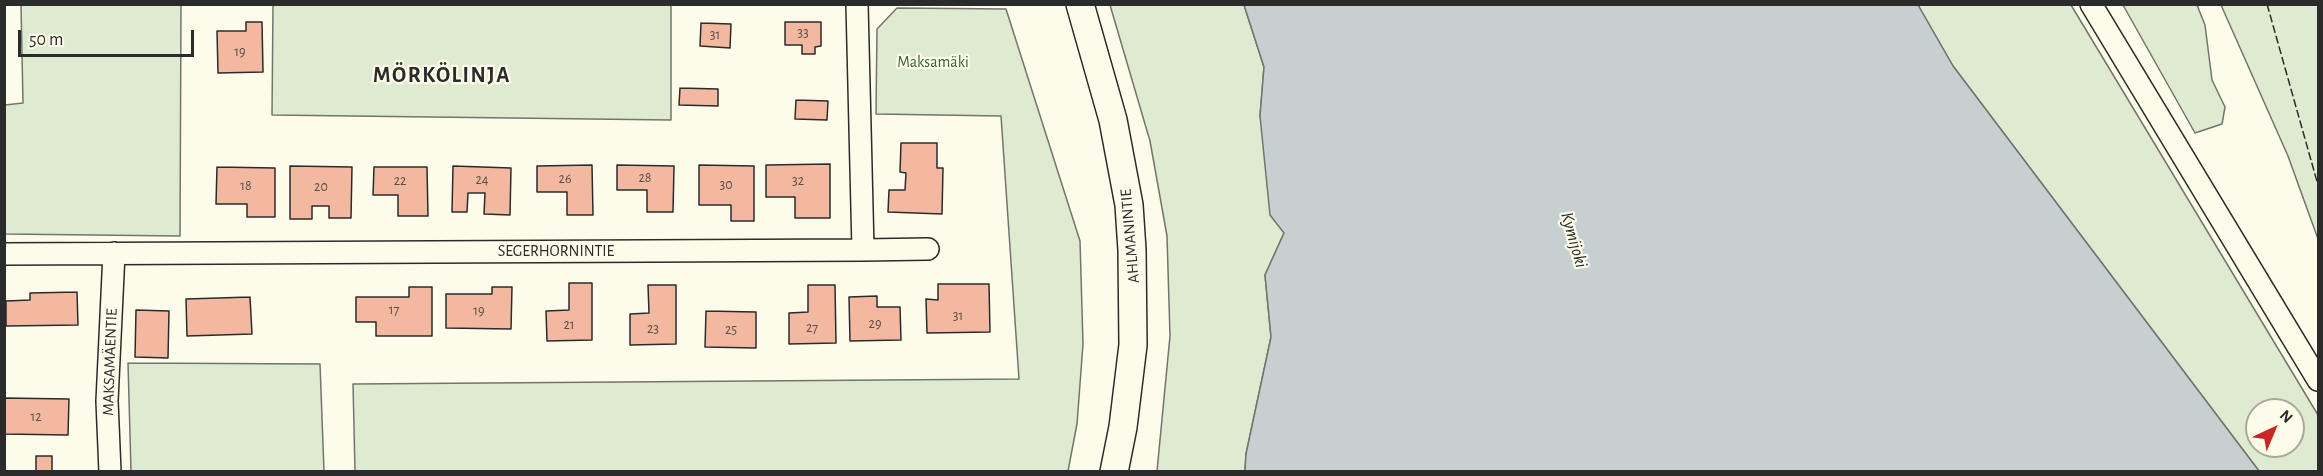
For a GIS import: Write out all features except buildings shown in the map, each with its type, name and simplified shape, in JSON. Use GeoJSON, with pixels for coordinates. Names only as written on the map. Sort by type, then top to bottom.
{"type":"FeatureCollection","features":[{"type":"Feature","properties":{"kind":"street"},"geometry":{"type":"LineString","coordinates":[[857,4],[863,250]]}},
{"type":"Feature","properties":{"kind":"street","name":"AHLMANINTIE"},"geometry":{"type":"LineString","coordinates":[[1080,4],[1113,120],[1129,205],[1133,345],[1126,406],[1114,471]]}},
{"type":"Feature","properties":{"kind":"street"},"geometry":{"type":"LineString","coordinates":[[2091,4],[2319,380]]}},
{"type":"Feature","properties":{"kind":"street","name":"SEGERHORNINTIE"},"geometry":{"type":"LineString","coordinates":[[4,254],[928,249]]}},
{"type":"Feature","properties":{"kind":"street","name":"MAKSAMÄENTIE"},"geometry":{"type":"LineString","coordinates":[[110,471],[107,401],[114,253]]}},
{"type":"Feature","properties":{"kind":"green space"},"geometry":{"type":"Polygon","coordinates":[[[21,5],[181,5],[180,236],[5,234],[5,105],[23,103],[21,5]]]}},
{"type":"Feature","properties":{"kind":"green space"},"geometry":{"type":"Polygon","coordinates":[[[273,5],[671,5],[671,120],[272,115],[273,5]]]}},
{"type":"Feature","properties":{"kind":"green space"},"geometry":{"type":"Polygon","coordinates":[[[1110,5],[1244,5],[1264,67],[1260,116],[1284,233],[1265,275],[1271,337],[1246,454],[1245,471],[1157,471],[1170,336],[1167,236],[1150,141],[1110,5]]]}},
{"type":"Feature","properties":{"kind":"green space"},"geometry":{"type":"Polygon","coordinates":[[[1918,5],[2071,5],[2318,415],[2318,471],[2259,471],[2249,458],[2305,458],[2305,398],[2245,398],[2245,452],[1953,66],[1918,5]]]}},
{"type":"Feature","properties":{"kind":"green space"},"geometry":{"type":"Polygon","coordinates":[[[2123,5],[2197,5],[2205,25],[2212,80],[2225,107],[2222,124],[2195,133],[2123,5]]]}},
{"type":"Feature","properties":{"kind":"green space"},"geometry":{"type":"Polygon","coordinates":[[[2221,5],[2318,5],[2318,239],[2288,156],[2221,5]]]}},
{"type":"Feature","properties":{"kind":"green space","name":"Maksamäki"},"geometry":{"type":"Polygon","coordinates":[[[897,8],[1006,9],[1080,241],[1083,344],[1077,424],[1068,471],[355,471],[353,384],[1019,379],[1001,116],[876,114],[877,29],[897,8]]]}},
{"type":"Feature","properties":{"kind":"green space"},"geometry":{"type":"Polygon","coordinates":[[[128,363],[320,364],[324,471],[131,471],[128,363]]]}},
{"type":"Feature","properties":{"kind":"water","name":"Kymijoki"},"geometry":{"type":"Polygon","coordinates":[[[1244,5],[1918,5],[1953,66],[2245,452],[2245,458],[2249,458],[2259,471],[1245,471],[1246,454],[1271,337],[1265,275],[1284,233],[1270,215],[1260,116],[1264,67],[1244,5]]]}},
{"type":"Feature","properties":{"kind":"fence"},"geometry":{"type":"LineString","coordinates":[[2267,4],[2318,185]]}},
{"type":"Feature","properties":{"kind":"district","name":"MÖRKÖLINJA"},"geometry":{"type":"Point","coordinates":[442,75]}}]}
